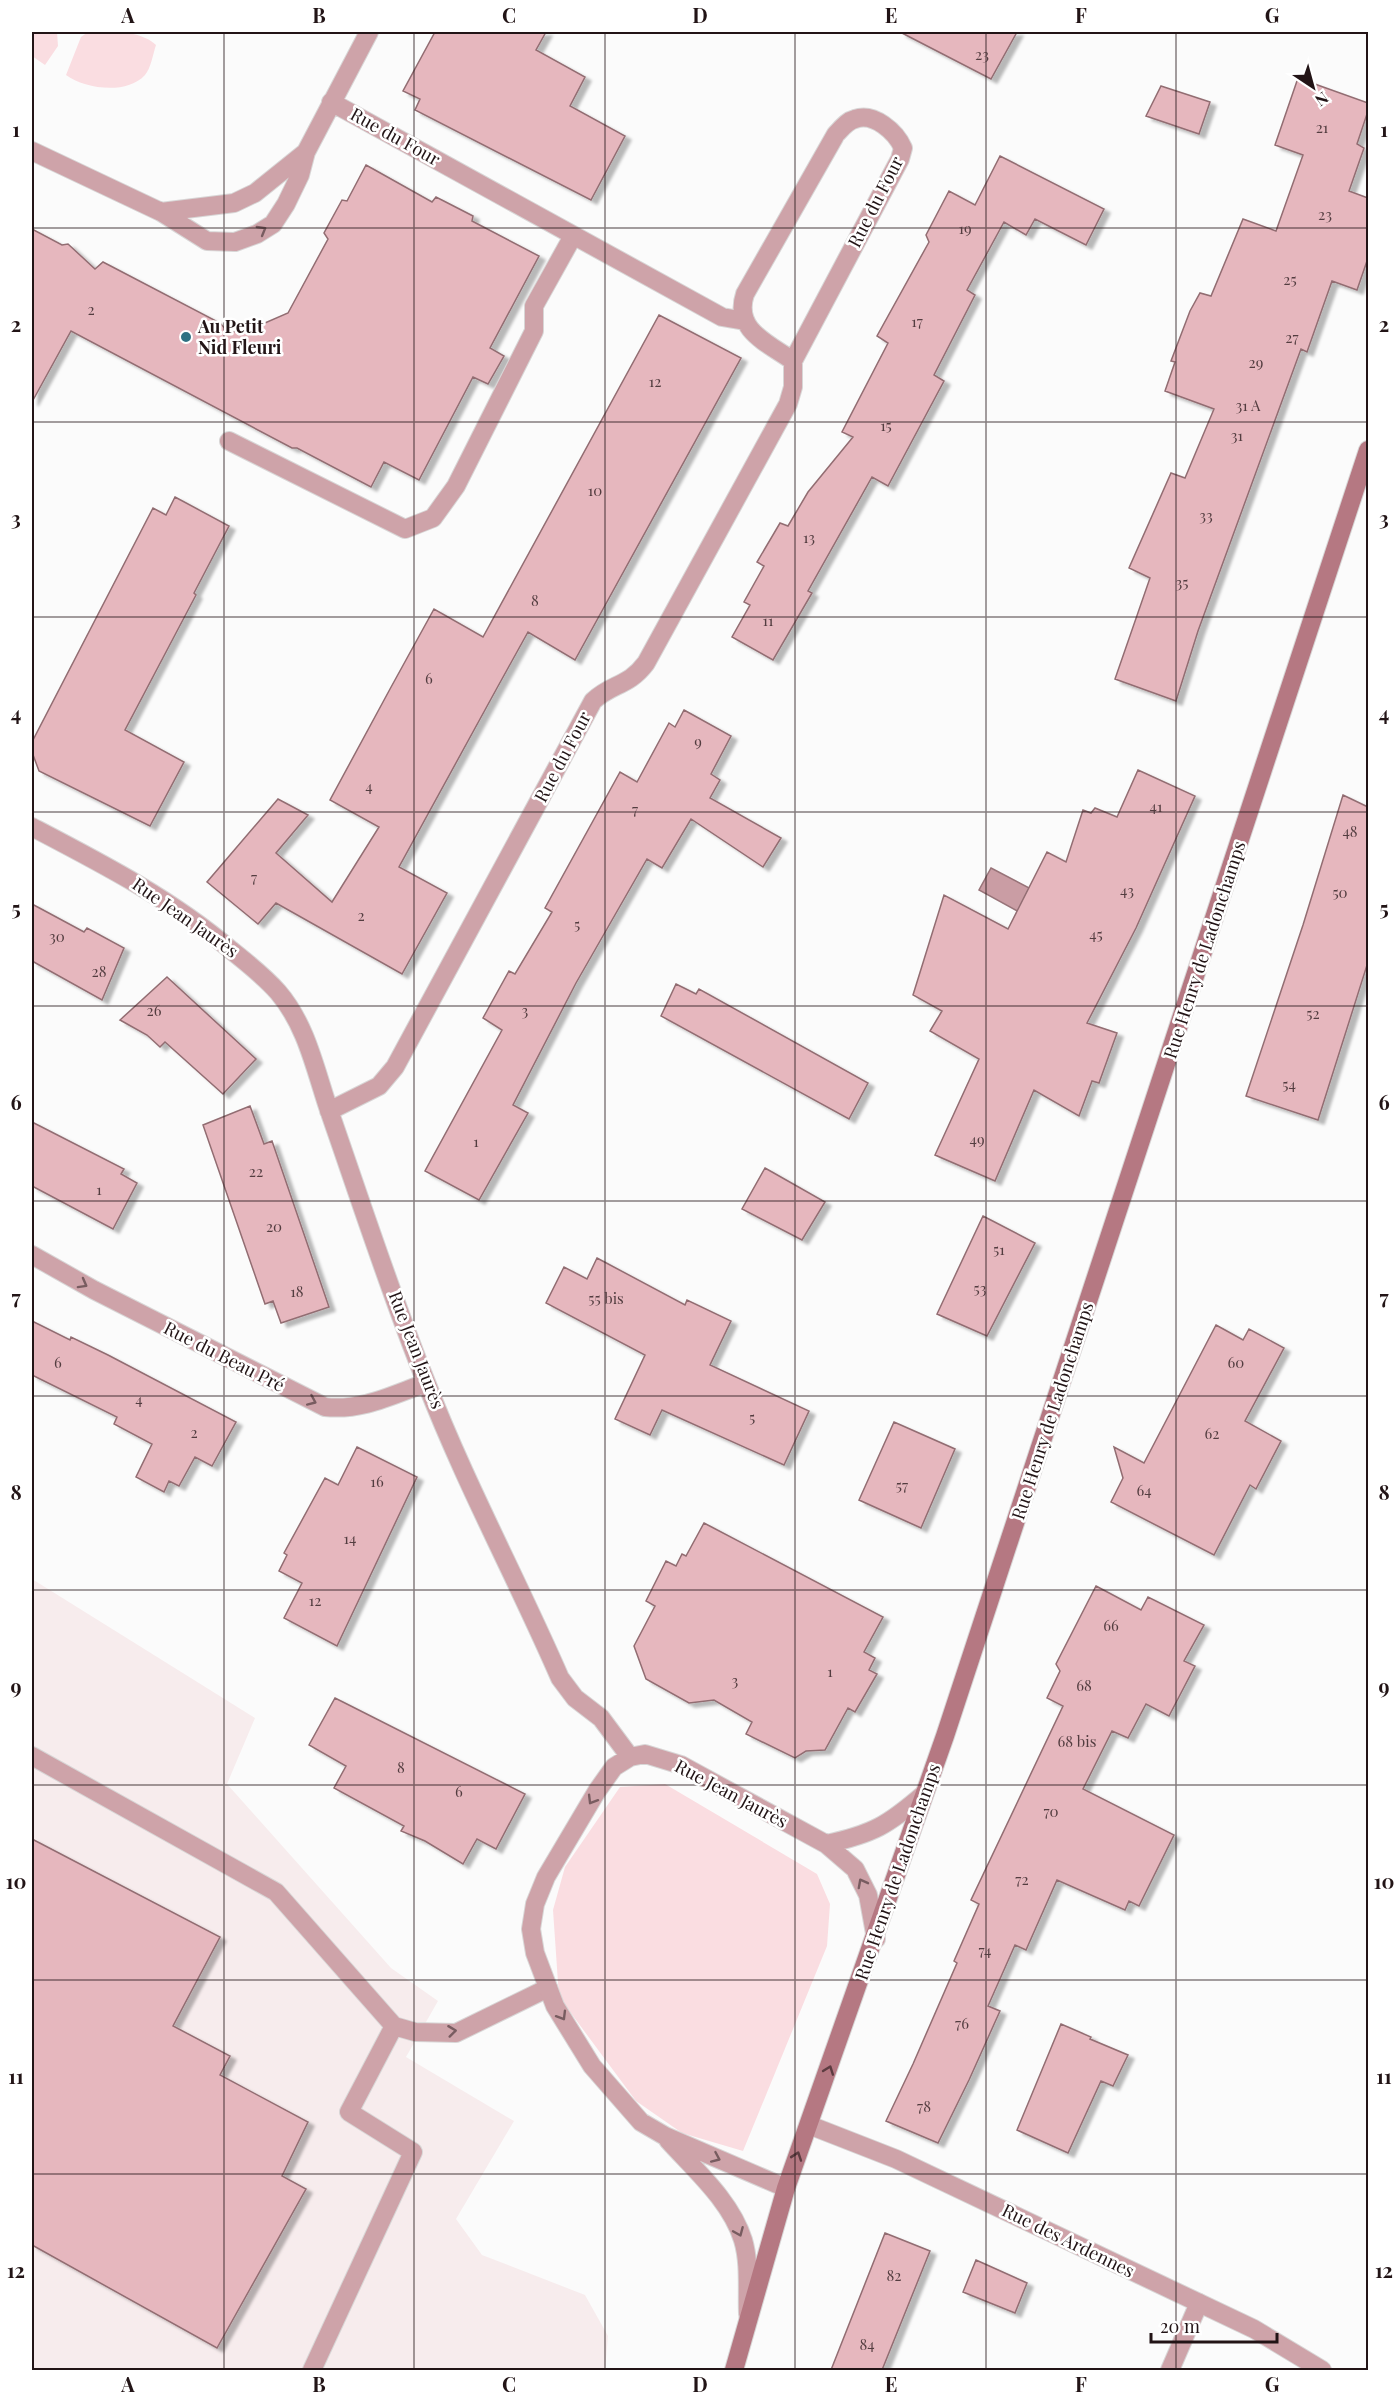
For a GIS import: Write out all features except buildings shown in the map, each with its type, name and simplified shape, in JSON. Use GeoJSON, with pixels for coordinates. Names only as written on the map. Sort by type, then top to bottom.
{"type":"FeatureCollection","features":[{"type":"Feature","properties":{"kind":"street"},"geometry":{"type":"LineString","coordinates":[[32,151],[161,212],[207,240],[235,242],[257,234],[273,224],[286,204],[300,175],[306,152],[369,32]]}},
{"type":"Feature","properties":{"kind":"street","name":"Rue du Four"},"geometry":{"type":"LineString","coordinates":[[329,1111],[379,1086],[394,1067],[593,701],[600,694],[634,678],[646,663],[788,404],[793,387],[793,361],[900,159],[903,148],[894,132],[866,118],[855,118],[846,123],[837,134],[745,294],[741,305],[745,321],[722,317],[332,102]]}},
{"type":"Feature","properties":{"kind":"street"},"geometry":{"type":"LineString","coordinates":[[161,212],[234,203],[255,193],[306,152]]}},
{"type":"Feature","properties":{"kind":"street"},"geometry":{"type":"LineString","coordinates":[[229,441],[405,529],[433,518],[456,486],[534,331],[534,306],[573,236]]}},
{"type":"Feature","properties":{"kind":"street"},"geometry":{"type":"LineString","coordinates":[[745,321],[758,336],[793,361]]}},
{"type":"Feature","properties":{"kind":"street","name":"Rue Henry de Ladonchamps"},"geometry":{"type":"LineString","coordinates":[[734,2370],[786,2188],[876,1939],[999,1574],[1368,450]]}},
{"type":"Feature","properties":{"kind":"street","name":"Rue Jean Jaurès"},"geometry":{"type":"LineString","coordinates":[[32,827],[138,883],[172,904],[254,968],[278,993],[297,1020],[312,1057],[426,1383],[560,1678],[575,1698],[601,1718],[630,1757],[645,1754],[681,1765],[826,1844],[855,1869],[868,1895],[876,1939]]}},
{"type":"Feature","properties":{"kind":"street","name":"Rue du Beau Pré"},"geometry":{"type":"LineString","coordinates":[[32,1255],[124,1306],[325,1407],[343,1409],[364,1406],[426,1383]]}},
{"type":"Feature","properties":{"kind":"street"},"geometry":{"type":"LineString","coordinates":[[32,1756],[276,1892],[394,2026],[415,2032],[456,2032],[548,1988]]}},
{"type":"Feature","properties":{"kind":"street"},"geometry":{"type":"LineString","coordinates":[[630,1757],[614,1767],[597,1791],[546,1877],[535,1904],[531,1929],[535,1953],[555,2006],[592,2066],[641,2122],[665,2136],[786,2188]]}},
{"type":"Feature","properties":{"kind":"street"},"geometry":{"type":"LineString","coordinates":[[826,1844],[861,1836],[895,1820],[924,1794]]}},
{"type":"Feature","properties":{"kind":"street"},"geometry":{"type":"LineString","coordinates":[[312,2370],[412,2152],[349,2112],[394,2026]]}},
{"type":"Feature","properties":{"kind":"street","name":"Rue des Ardennes"},"geometry":{"type":"LineString","coordinates":[[809,2124],[896,2159],[1254,2329],[1322,2370]]}},
{"type":"Feature","properties":{"kind":"street"},"geometry":{"type":"LineString","coordinates":[[665,2136],[725,2206],[735,2221],[743,2241],[747,2263],[748,2324]]}},
{"type":"Feature","properties":{"kind":"street"},"geometry":{"type":"LineString","coordinates":[[1170,2370],[1199,2303]]}},
{"type":"Feature","properties":{"kind":"shaded area"},"geometry":{"type":"Polygon","coordinates":[[[32,32],[57,32],[58,46],[45,65],[32,56],[32,32]]]}},
{"type":"Feature","properties":{"kind":"shaded area"},"geometry":{"type":"Polygon","coordinates":[[[88,32],[124,32],[150,40],[156,45],[145,75],[128,85],[106,88],[84,84],[66,75],[81,37],[88,32]]]}},
{"type":"Feature","properties":{"kind":"shaded area"},"geometry":{"type":"Polygon","coordinates":[[[991,868],[1035,891],[1023,914],[979,890],[991,868]]]}},
{"type":"Feature","properties":{"kind":"shaded area"},"geometry":{"type":"Polygon","coordinates":[[[32,1579],[255,1718],[227,1784],[391,1968],[438,2001],[406,2057],[514,2121],[456,2219],[482,2255],[585,2295],[608,2336],[605,2370],[32,2370],[32,1579]]]}},
{"type":"Feature","properties":{"kind":"shaded area"},"geometry":{"type":"Polygon","coordinates":[[[665,1784],[817,1874],[830,1904],[827,1946],[743,2151],[682,2133],[636,2101],[559,1997],[553,1910],[565,1867],[620,1787],[665,1784]]]}},
{"type":"Feature","properties":{"kind":"place","name":"Au Petit Nid Fleuri"},"geometry":{"type":"Point","coordinates":[186,337]}}]}
